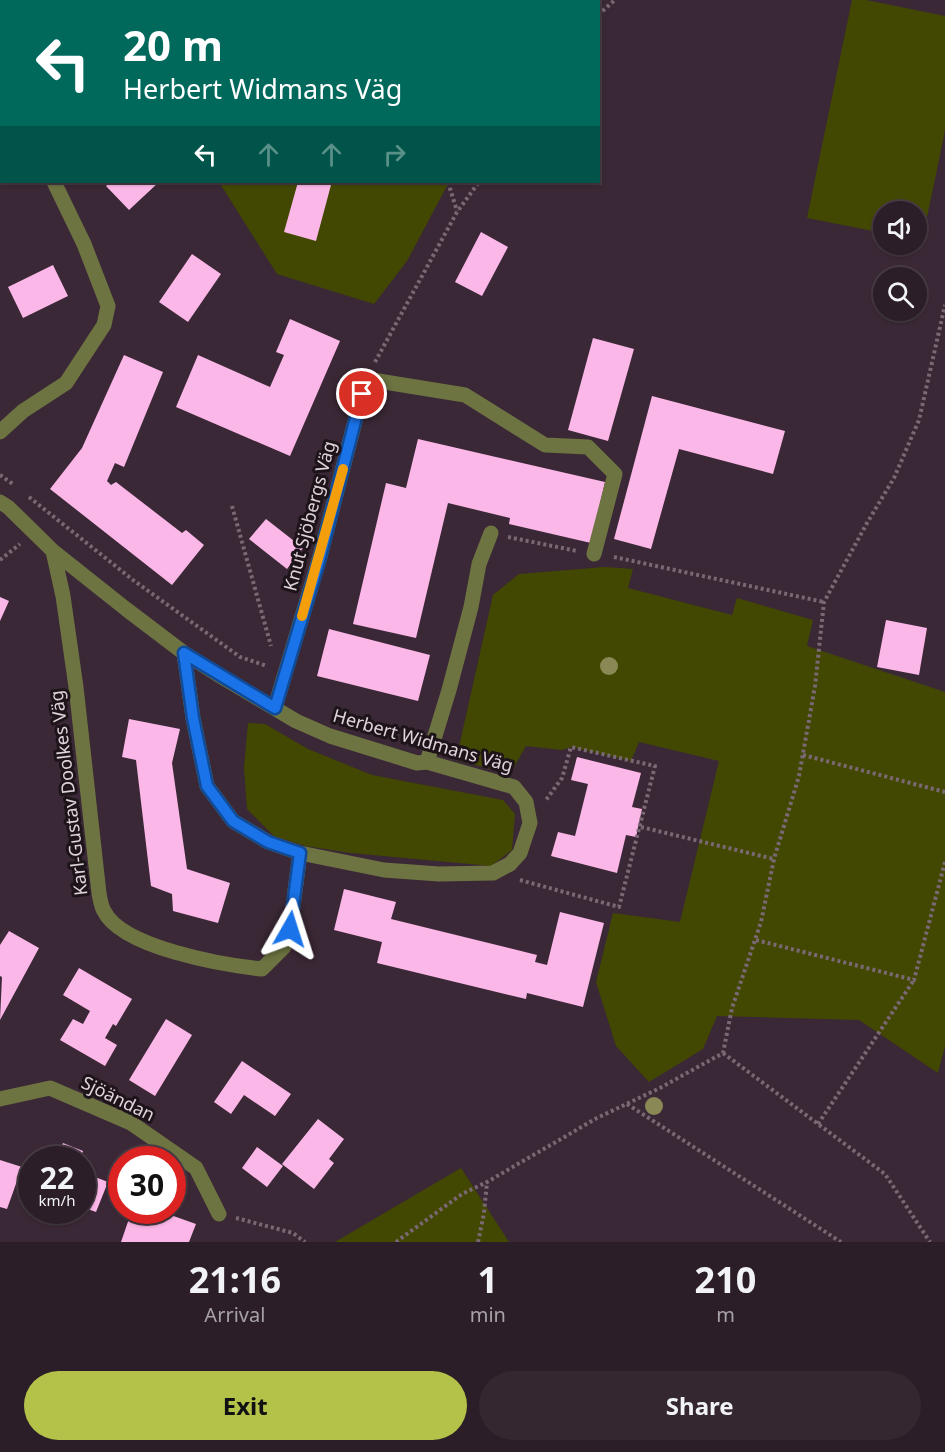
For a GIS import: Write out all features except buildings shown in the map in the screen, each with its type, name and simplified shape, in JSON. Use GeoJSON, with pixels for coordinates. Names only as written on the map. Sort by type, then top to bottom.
{"type":"FeatureCollection","features":[{"type":"Feature","properties":{"kind":"street"},"geometry":{"type":"LineString","coordinates":[[0,432],[23,411],[66,383],[104,325],[108,306],[84,244],[54,183]]}},
{"type":"Feature","properties":{"kind":"street"},"geometry":{"type":"LineString","coordinates":[[366,379],[465,395],[545,445],[588,447],[615,474],[594,554]]}},
{"type":"Feature","properties":{"kind":"street","name":"Knut Sjöbergs Väg"},"geometry":{"type":"LineString","coordinates":[[275,708],[319,561],[366,379]]}},
{"type":"Feature","properties":{"kind":"street","name":"Herbert Widmans Väg"},"geometry":{"type":"LineString","coordinates":[[0,502],[53,551],[184,653],[296,721],[330,736],[417,763],[427,762],[514,787],[526,802],[530,822]]}},
{"type":"Feature","properties":{"kind":"street"},"geometry":{"type":"LineString","coordinates":[[427,762],[471,607],[479,564],[491,533]]}},
{"type":"Feature","properties":{"kind":"street","name":"Karl-Gustav Doolkes Väg"},"geometry":{"type":"LineString","coordinates":[[53,551],[63,596],[76,687],[99,893],[104,912],[126,934],[175,952],[216,963],[262,969],[284,947],[290,929],[300,853]]}},
{"type":"Feature","properties":{"kind":"street"},"geometry":{"type":"LineString","coordinates":[[184,653],[193,718],[207,786],[233,821],[268,842],[300,853],[384,870],[439,874],[493,873],[510,864],[520,853],[530,822]]}},
{"type":"Feature","properties":{"kind":"street","name":"Sjöändan"},"geometry":{"type":"LineString","coordinates":[[0,1099],[50,1088],[131,1123],[196,1168],[219,1214]]}},
{"type":"Feature","properties":{"kind":"path"},"geometry":{"type":"LineString","coordinates":[[600,13],[615,0]]}},
{"type":"Feature","properties":{"kind":"path"},"geometry":{"type":"LineString","coordinates":[[448,183],[457,212]]}},
{"type":"Feature","properties":{"kind":"path"},"geometry":{"type":"LineString","coordinates":[[366,379],[457,212],[478,183]]}},
{"type":"Feature","properties":{"kind":"path"},"geometry":{"type":"LineString","coordinates":[[396,1242],[462,1194],[487,1182],[597,1118],[660,1088],[723,1053],[732,1008],[756,940],[774,859],[799,776],[815,686],[824,602],[894,478],[919,420],[945,305]]}},
{"type":"Feature","properties":{"kind":"path"},"geometry":{"type":"LineString","coordinates":[[0,475],[20,490]]}},
{"type":"Feature","properties":{"kind":"path"},"geometry":{"type":"LineString","coordinates":[[28,496],[133,580],[240,657],[269,667]]}},
{"type":"Feature","properties":{"kind":"path"},"geometry":{"type":"LineString","coordinates":[[232,506],[272,649]]}},
{"type":"Feature","properties":{"kind":"path"},"geometry":{"type":"LineString","coordinates":[[491,533],[542,545],[645,562],[824,602]]}},
{"type":"Feature","properties":{"kind":"path"},"geometry":{"type":"LineString","coordinates":[[493,873],[619,907],[655,766],[571,747],[562,778],[530,822]]}},
{"type":"Feature","properties":{"kind":"path"},"geometry":{"type":"LineString","coordinates":[[803,755],[945,792]]}},
{"type":"Feature","properties":{"kind":"path"},"geometry":{"type":"LineString","coordinates":[[641,827],[774,859]]}},
{"type":"Feature","properties":{"kind":"path"},"geometry":{"type":"LineString","coordinates":[[818,1124],[914,980],[945,862]]}},
{"type":"Feature","properties":{"kind":"path"},"geometry":{"type":"LineString","coordinates":[[756,940],[914,980]]}},
{"type":"Feature","properties":{"kind":"path"},"geometry":{"type":"LineString","coordinates":[[723,1053],[885,1174],[930,1242]]}},
{"type":"Feature","properties":{"kind":"path"},"geometry":{"type":"LineString","coordinates":[[627,1104],[841,1242]]}},
{"type":"Feature","properties":{"kind":"path"},"geometry":{"type":"LineString","coordinates":[[478,1242],[487,1182]]}},
{"type":"Feature","properties":{"kind":"path"},"geometry":{"type":"LineString","coordinates":[[259,1223],[293,1233],[305,1242]]}},
{"type":"Feature","properties":{"kind":"green space"},"geometry":{"type":"Polygon","coordinates":[[[852,0],[866,0],[945,16],[945,131],[927,217],[927,201],[873,201],[873,231],[807,218],[852,0]]]}},
{"type":"Feature","properties":{"kind":"green space"},"geometry":{"type":"Polygon","coordinates":[[[220,183],[448,183],[407,261],[374,304],[277,274],[220,183]]]}},
{"type":"Feature","properties":{"kind":"green space"},"geometry":{"type":"Polygon","coordinates":[[[605,567],[633,569],[628,588],[732,615],[737,598],[813,620],[807,646],[945,692],[945,1046],[938,1073],[859,1020],[717,1016],[703,1049],[649,1082],[616,1046],[596,982],[613,913],[680,922],[719,761],[639,742],[631,761],[571,747],[562,750],[526,746],[510,774],[456,760],[493,595],[519,574],[605,567]]]}},
{"type":"Feature","properties":{"kind":"green space"},"geometry":{"type":"Polygon","coordinates":[[[248,723],[265,724],[308,749],[372,775],[503,800],[515,814],[512,850],[491,866],[351,853],[306,846],[274,836],[247,809],[244,768],[248,723]]]}},
{"type":"Feature","properties":{"kind":"green space"},"geometry":{"type":"Polygon","coordinates":[[[461,1168],[509,1242],[335,1242],[461,1168]]]}},
{"type":"Feature","properties":{"kind":"slow traffic"},"geometry":{"type":"LineString","coordinates":[[302,616],[343,469]]}},
{"type":"Feature","properties":{"kind":"route"},"geometry":{"type":"LineString","coordinates":[[290,929],[300,853],[268,842],[233,821],[207,786],[193,718],[184,653],[275,708],[319,561],[362,394]]}}]}
